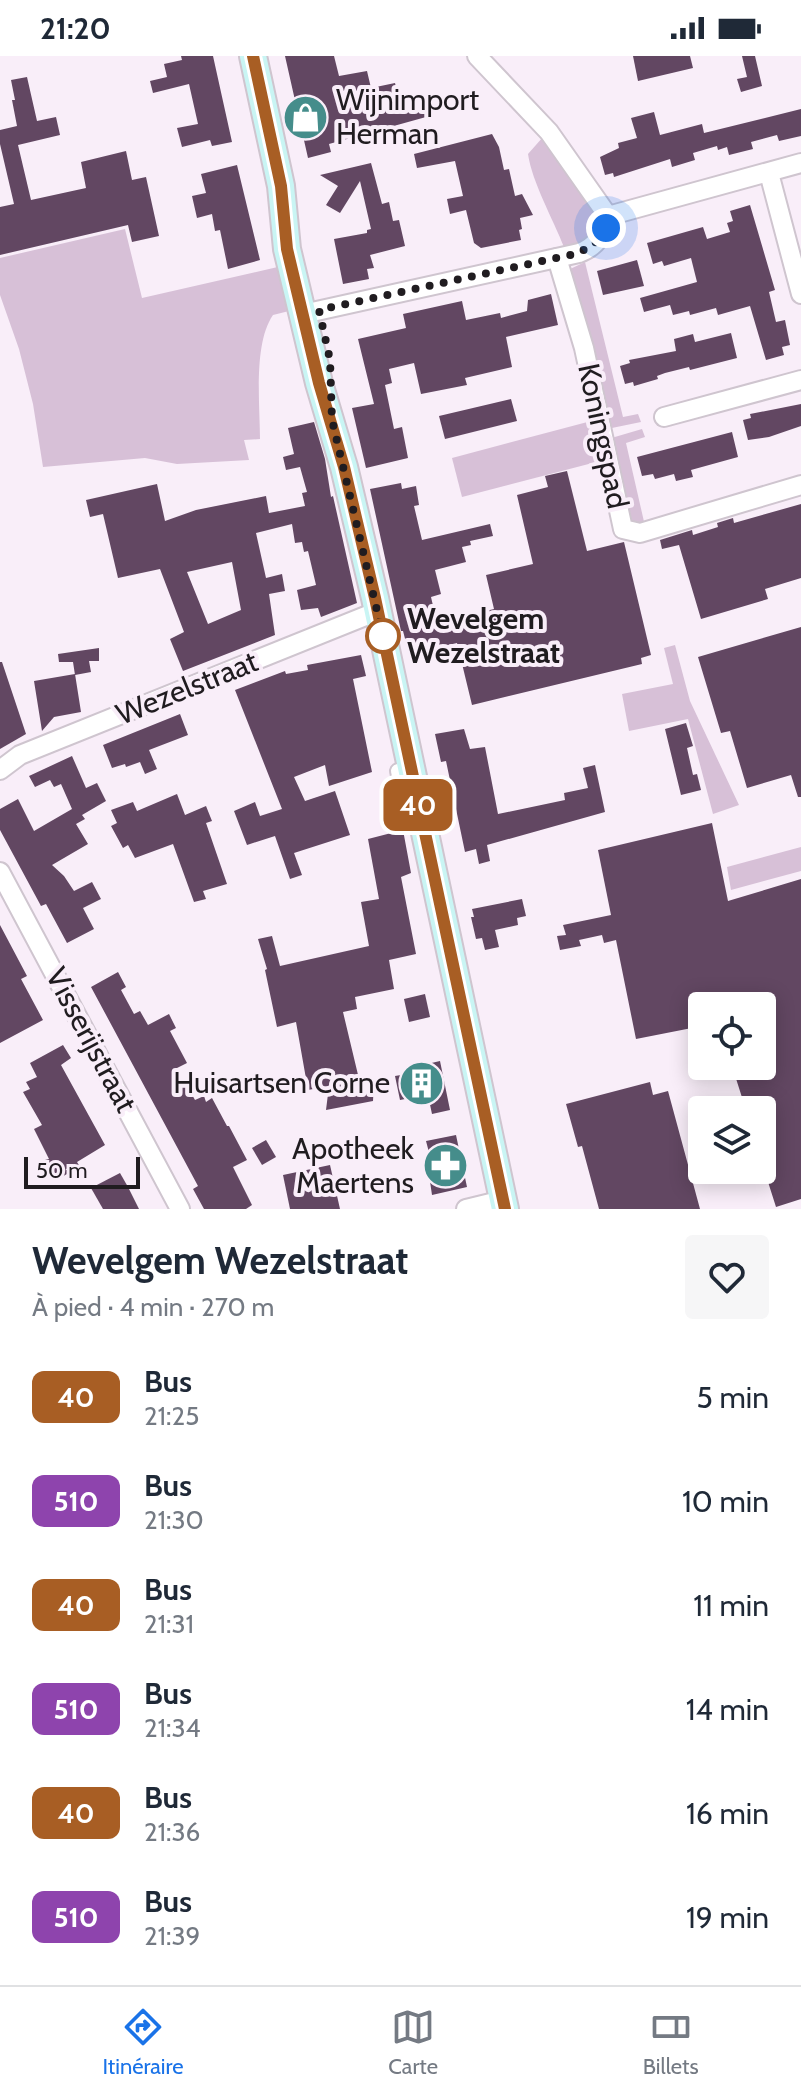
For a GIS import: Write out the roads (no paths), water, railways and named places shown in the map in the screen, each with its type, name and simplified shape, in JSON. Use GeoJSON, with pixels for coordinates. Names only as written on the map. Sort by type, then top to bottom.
{"type":"FeatureCollection","features":[{"type":"Feature","properties":{"kind":"main road"},"geometry":{"type":"LineString","coordinates":[[253,56],[281,186],[287,249],[311,312],[319,383],[332,420],[378,611],[504,1204]]}},
{"type":"Feature","properties":{"kind":"street"},"geometry":{"type":"LineString","coordinates":[[311,312],[587,250],[606,228],[608,216],[549,132],[477,56]]}},
{"type":"Feature","properties":{"kind":"street"},"geometry":{"type":"LineString","coordinates":[[608,216],[801,163]]}},
{"type":"Feature","properties":{"kind":"street"},"geometry":{"type":"LineString","coordinates":[[769,173],[801,294]]}},
{"type":"Feature","properties":{"kind":"street","name":"Koningspad"},"geometry":{"type":"LineString","coordinates":[[557,258],[584,348],[623,529],[640,533],[801,485]]}},
{"type":"Feature","properties":{"kind":"street"},"geometry":{"type":"LineString","coordinates":[[664,417],[801,380]]}},
{"type":"Feature","properties":{"kind":"street","name":"Wezelstraat"},"geometry":{"type":"LineString","coordinates":[[0,770],[20,755],[378,611]]}},
{"type":"Feature","properties":{"kind":"street","name":"Visserijstraat"},"geometry":{"type":"LineString","coordinates":[[0,872],[180,1209]]}},
{"type":"Feature","properties":{"kind":"street"},"geometry":{"type":"LineString","coordinates":[[466,1209],[504,1204]]}},
{"type":"Feature","properties":{"kind":"place","name":"Wijnimport Herman"},"geometry":{"type":"Point","coordinates":[305,117]}},
{"type":"Feature","properties":{"kind":"place","name":"Wevelgem Wezelstraat"},"geometry":{"type":"Point","coordinates":[383,636]}},
{"type":"Feature","properties":{"kind":"place","name":"Huisartsen Corne"},"geometry":{"type":"Point","coordinates":[421,1083]}},
{"type":"Feature","properties":{"kind":"place","name":"Apotheek Maertens"},"geometry":{"type":"Point","coordinates":[445,1166]}}]}
